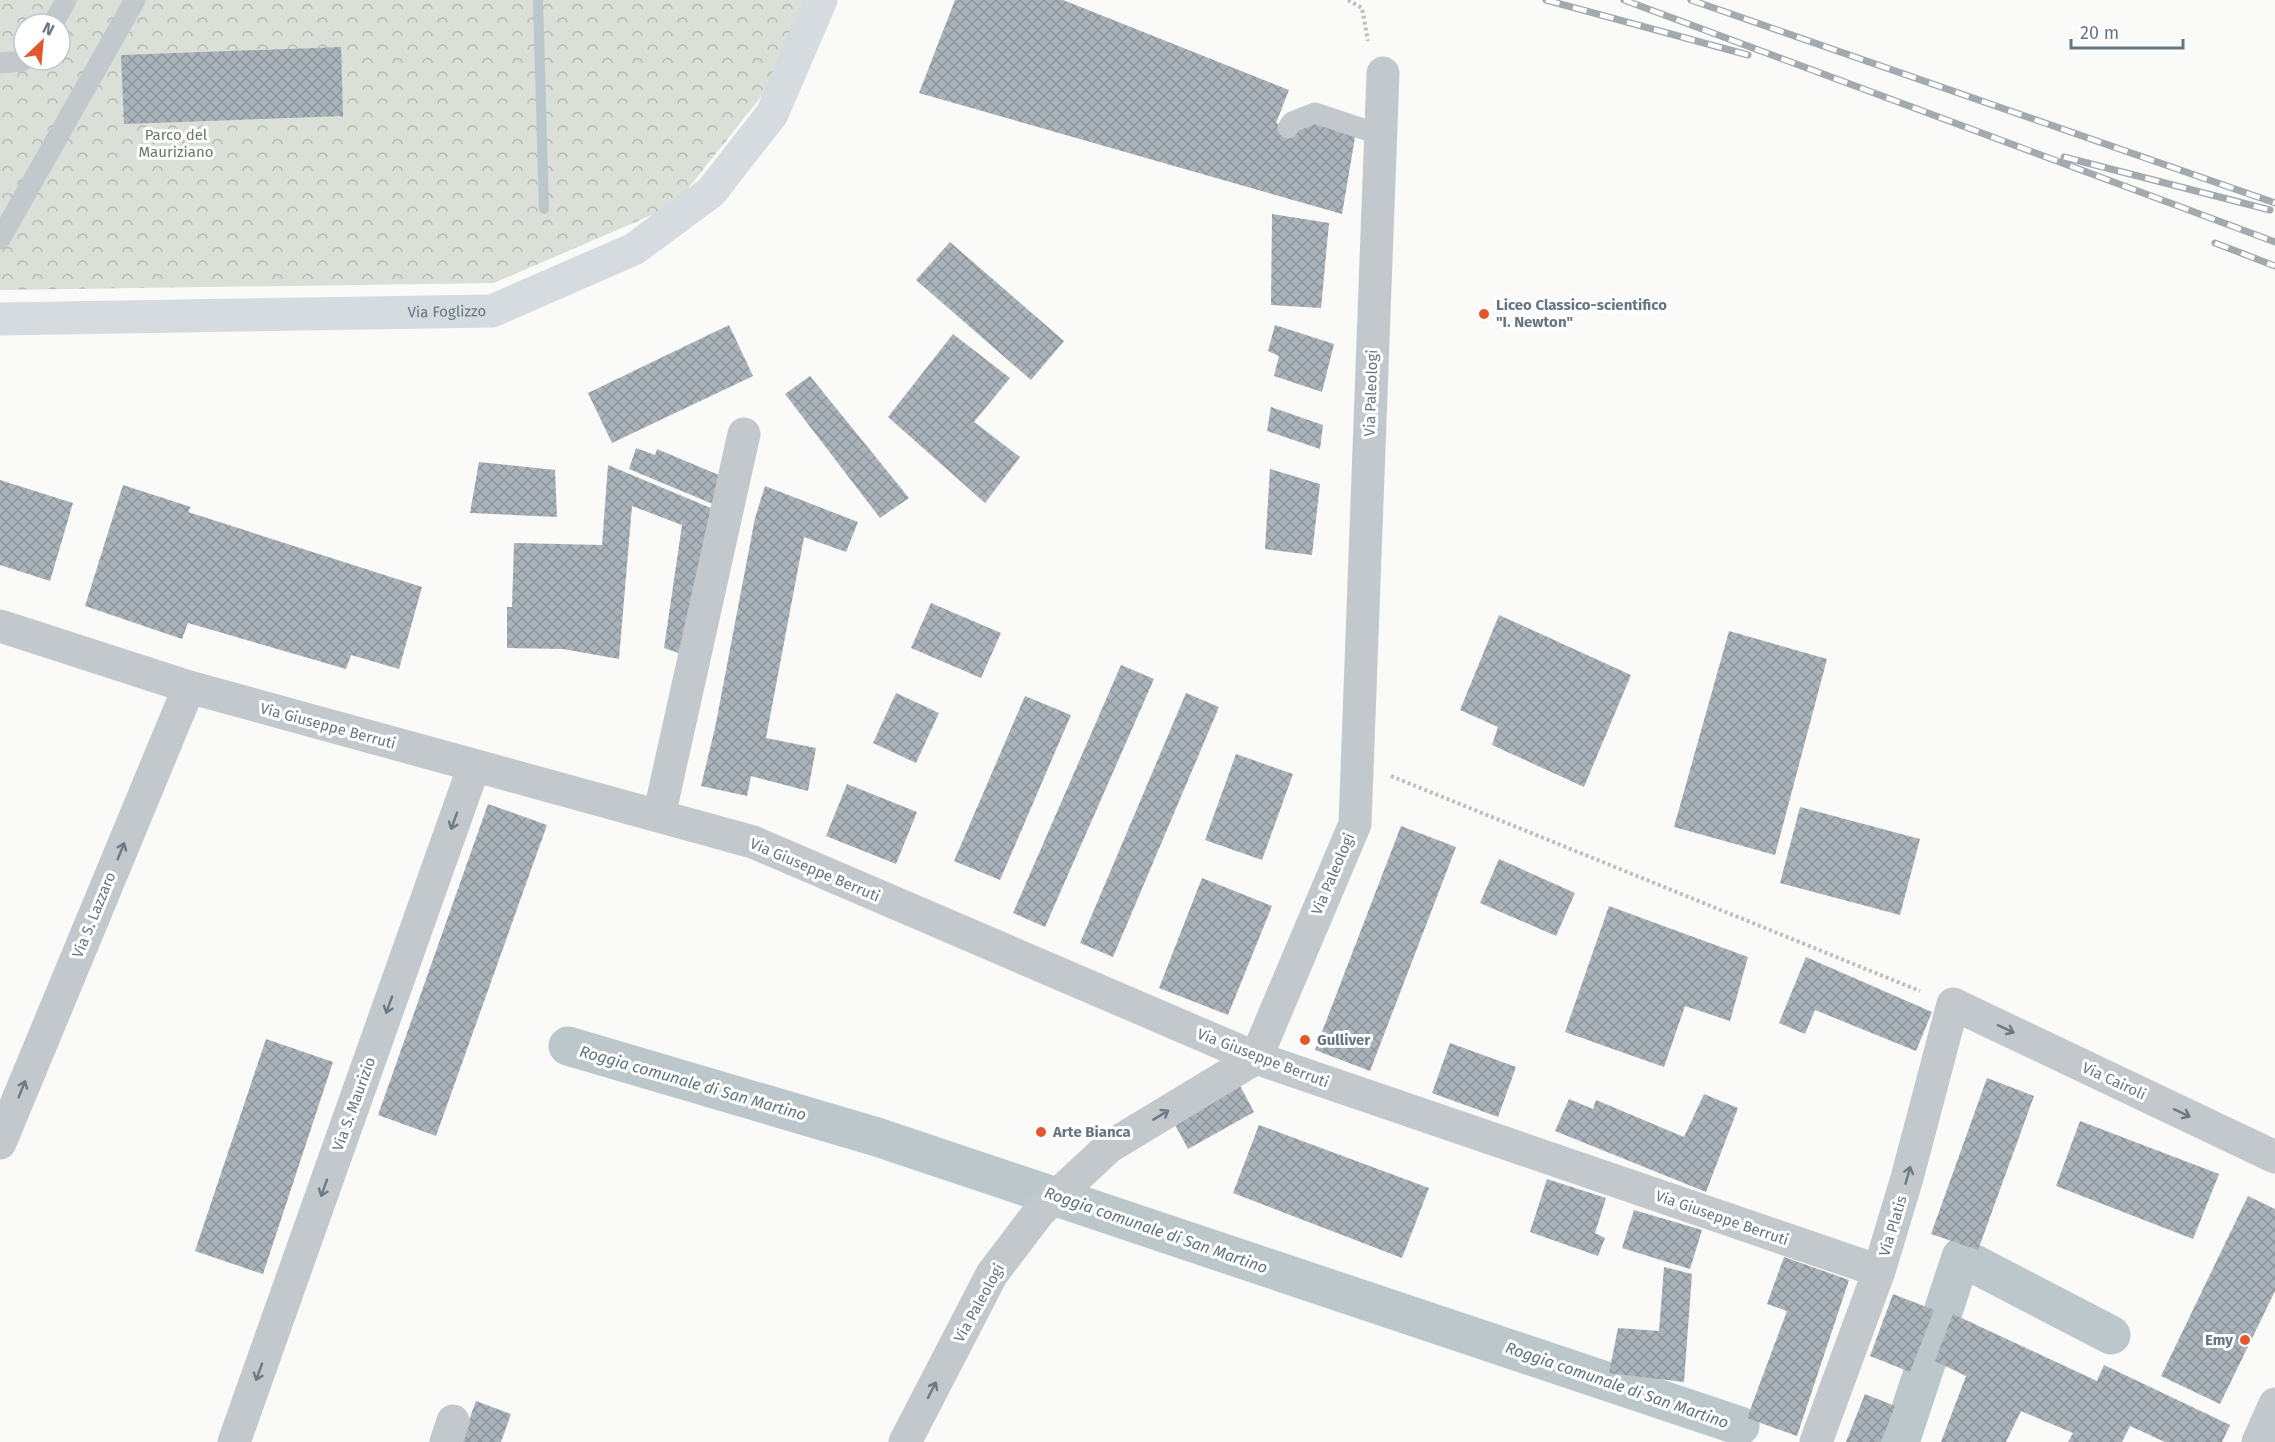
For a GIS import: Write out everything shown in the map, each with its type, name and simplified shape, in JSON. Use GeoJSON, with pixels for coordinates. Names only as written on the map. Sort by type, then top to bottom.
{"type":"FeatureCollection","features":[{"type":"Feature","properties":{"kind":"main road","name":"Via Foglizzo"},"geometry":{"type":"LineString","coordinates":[[0,319],[492,311],[634,249],[711,192],[772,114],[821,0]]}},
{"type":"Feature","properties":{"kind":"street","name":"Via Paleologi"},"geometry":{"type":"LineString","coordinates":[[905,1442],[992,1274],[1039,1212],[1109,1147],[1256,1058],[1354,824],[1383,73]]}},
{"type":"Feature","properties":{"kind":"street"},"geometry":{"type":"LineString","coordinates":[[659,816],[744,434]]}},
{"type":"Feature","properties":{"kind":"street","name":"Via Giuseppe Berruti"},"geometry":{"type":"LineString","coordinates":[[0,626],[189,687],[753,842],[1256,1058],[1879,1271]]}},
{"type":"Feature","properties":{"kind":"street","name":"Via S. Lazzaro"},"geometry":{"type":"LineString","coordinates":[[0,1143],[189,687]]}},
{"type":"Feature","properties":{"kind":"street","name":"Via S. Maurizio"},"geometry":{"type":"LineString","coordinates":[[234,1442],[474,766]]}},
{"type":"Feature","properties":{"kind":"street","name":"Via Cairoli"},"geometry":{"type":"LineString","coordinates":[[1953,1004],[2275,1157]]}},
{"type":"Feature","properties":{"kind":"street","name":"Via Platis"},"geometry":{"type":"LineString","coordinates":[[1816,1442],[1879,1271],[1907,1178],[1953,1004]]}},
{"type":"Feature","properties":{"kind":"street"},"geometry":{"type":"LineString","coordinates":[[2258,1442],[2275,1404]]}},
{"type":"Feature","properties":{"kind":"lane"},"geometry":{"type":"LineString","coordinates":[[0,239],[135,0]]}},
{"type":"Feature","properties":{"kind":"lane"},"geometry":{"type":"LineString","coordinates":[[1288,128],[1292,122],[1315,113],[1381,135]]}},
{"type":"Feature","properties":{"kind":"path"},"geometry":{"type":"LineString","coordinates":[[1348,0],[1362,8],[1373,68],[1383,73]]}},
{"type":"Feature","properties":{"kind":"path"},"geometry":{"type":"LineString","coordinates":[[1357,762],[1953,1004]]}},
{"type":"Feature","properties":{"kind":"green space","name":"Parco del Mauriziano"},"geometry":{"type":"Polygon","coordinates":[[[0,0],[803,0],[779,74],[675,205],[494,283],[0,290],[0,0]]]}},
{"type":"Feature","properties":{"kind":"building"},"geometry":{"type":"Polygon","coordinates":[[[955,0],[1063,0],[1289,90],[1276,123],[1285,126],[1358,120],[1342,214],[919,93],[955,0]]]}},
{"type":"Feature","properties":{"kind":"building"},"geometry":{"type":"Polygon","coordinates":[[[341,47],[343,116],[124,124],[121,55],[341,47]]]}},
{"type":"Feature","properties":{"kind":"building"},"geometry":{"type":"Polygon","coordinates":[[[1272,214],[1329,223],[1321,308],[1271,305],[1272,214]]]}},
{"type":"Feature","properties":{"kind":"building"},"geometry":{"type":"Polygon","coordinates":[[[950,242],[1064,341],[1031,380],[916,280],[950,242]]]}},
{"type":"Feature","properties":{"kind":"building"},"geometry":{"type":"Polygon","coordinates":[[[729,325],[753,376],[612,443],[588,393],[729,325]]]}},
{"type":"Feature","properties":{"kind":"building"},"geometry":{"type":"Polygon","coordinates":[[[1275,325],[1334,344],[1322,392],[1274,376],[1279,356],[1268,351],[1275,325]]]}},
{"type":"Feature","properties":{"kind":"building"},"geometry":{"type":"Polygon","coordinates":[[[953,334],[1010,378],[974,422],[1020,457],[985,503],[888,417],[953,334]]]}},
{"type":"Feature","properties":{"kind":"building"},"geometry":{"type":"Polygon","coordinates":[[[810,376],[909,498],[880,518],[785,394],[810,376]]]}},
{"type":"Feature","properties":{"kind":"building"},"geometry":{"type":"Polygon","coordinates":[[[1271,407],[1323,425],[1320,449],[1267,431],[1271,407]]]}},
{"type":"Feature","properties":{"kind":"building"},"geometry":{"type":"Polygon","coordinates":[[[636,448],[655,455],[657,449],[726,478],[720,507],[629,469],[636,448]]]}},
{"type":"Feature","properties":{"kind":"building"},"geometry":{"type":"Polygon","coordinates":[[[479,462],[555,470],[557,517],[470,513],[479,462]]]}},
{"type":"Feature","properties":{"kind":"building"},"geometry":{"type":"Polygon","coordinates":[[[608,465],[718,511],[690,657],[664,648],[682,525],[632,506],[619,659],[563,649],[507,648],[507,607],[512,607],[514,543],[602,545],[608,465]]]}},
{"type":"Feature","properties":{"kind":"building"},"geometry":{"type":"Polygon","coordinates":[[[1270,469],[1320,484],[1312,555],[1265,549],[1270,469]]]}},
{"type":"Feature","properties":{"kind":"building"},"geometry":{"type":"Polygon","coordinates":[[[0,480],[73,503],[50,581],[0,565],[0,480]]]}},
{"type":"Feature","properties":{"kind":"building"},"geometry":{"type":"Polygon","coordinates":[[[123,485],[191,507],[188,512],[422,587],[399,669],[351,655],[346,669],[188,623],[182,639],[85,606],[123,485]]]}},
{"type":"Feature","properties":{"kind":"building"},"geometry":{"type":"Polygon","coordinates":[[[765,486],[858,522],[846,552],[804,537],[766,738],[816,748],[808,791],[751,776],[747,796],[701,786],[715,728],[755,518],[765,486]]]}},
{"type":"Feature","properties":{"kind":"building"},"geometry":{"type":"Polygon","coordinates":[[[931,603],[1001,633],[981,678],[911,648],[931,603]]]}},
{"type":"Feature","properties":{"kind":"building"},"geometry":{"type":"Polygon","coordinates":[[[1499,615],[1631,675],[1584,787],[1492,745],[1498,727],[1460,710],[1499,615]]]}},
{"type":"Feature","properties":{"kind":"building"},"geometry":{"type":"Polygon","coordinates":[[[1729,631],[1827,659],[1775,855],[1674,827],[1729,631]]]}},
{"type":"Feature","properties":{"kind":"building"},"geometry":{"type":"Polygon","coordinates":[[[1121,665],[1154,679],[1045,927],[1013,913],[1121,665]]]}},
{"type":"Feature","properties":{"kind":"building"},"geometry":{"type":"Polygon","coordinates":[[[896,693],[939,713],[916,763],[873,743],[896,693]]]}},
{"type":"Feature","properties":{"kind":"building"},"geometry":{"type":"Polygon","coordinates":[[[1186,693],[1219,707],[1113,957],[1080,943],[1186,693]]]}},
{"type":"Feature","properties":{"kind":"building"},"geometry":{"type":"Polygon","coordinates":[[[1025,696],[1071,715],[1000,880],[954,861],[1025,696]]]}},
{"type":"Feature","properties":{"kind":"building"},"geometry":{"type":"Polygon","coordinates":[[[1236,754],[1293,774],[1262,860],[1205,840],[1236,754]]]}},
{"type":"Feature","properties":{"kind":"building"},"geometry":{"type":"Polygon","coordinates":[[[847,784],[917,812],[896,864],[826,836],[847,784]]]}},
{"type":"Feature","properties":{"kind":"building"},"geometry":{"type":"Polygon","coordinates":[[[488,804],[547,825],[436,1136],[378,1115],[488,804]]]}},
{"type":"Feature","properties":{"kind":"building"},"geometry":{"type":"Polygon","coordinates":[[[1800,807],[1920,839],[1900,915],[1780,883],[1800,807]]]}},
{"type":"Feature","properties":{"kind":"building"},"geometry":{"type":"Polygon","coordinates":[[[1401,826],[1456,847],[1370,1071],[1315,1050],[1401,826]]]}},
{"type":"Feature","properties":{"kind":"building"},"geometry":{"type":"Polygon","coordinates":[[[1499,859],[1575,893],[1556,936],[1480,903],[1499,859]]]}},
{"type":"Feature","properties":{"kind":"building"},"geometry":{"type":"Polygon","coordinates":[[[1202,878],[1272,906],[1228,1015],[1159,988],[1202,878]]]}},
{"type":"Feature","properties":{"kind":"building"},"geometry":{"type":"Polygon","coordinates":[[[1609,906],[1748,957],[1730,1021],[1685,1006],[1664,1067],[1565,1032],[1609,906]]]}},
{"type":"Feature","properties":{"kind":"building"},"geometry":{"type":"Polygon","coordinates":[[[1806,957],[1932,1012],[1916,1051],[1815,1010],[1805,1034],[1779,1023],[1806,957]]]}},
{"type":"Feature","properties":{"kind":"building"},"geometry":{"type":"Polygon","coordinates":[[[266,1039],[333,1062],[263,1274],[195,1251],[266,1039]]]}},
{"type":"Feature","properties":{"kind":"building"},"geometry":{"type":"Polygon","coordinates":[[[1450,1043],[1516,1067],[1498,1117],[1432,1093],[1450,1043]]]}},
{"type":"Feature","properties":{"kind":"building"},"geometry":{"type":"Polygon","coordinates":[[[1987,1078],[2034,1096],[1978,1250],[1931,1234],[1987,1078]]]}},
{"type":"Feature","properties":{"kind":"building"},"geometry":{"type":"Polygon","coordinates":[[[1238,1082],[1254,1112],[1188,1149],[1172,1119],[1238,1082]]]}},
{"type":"Feature","properties":{"kind":"building"},"geometry":{"type":"Polygon","coordinates":[[[1704,1094],[1738,1108],[1706,1192],[1555,1131],[1569,1099],[1593,1109],[1596,1100],[1684,1137],[1704,1094]]]}},
{"type":"Feature","properties":{"kind":"building"},"geometry":{"type":"Polygon","coordinates":[[[2080,1121],[2219,1174],[2193,1239],[2056,1186],[2080,1121]]]}},
{"type":"Feature","properties":{"kind":"building"},"geometry":{"type":"Polygon","coordinates":[[[1259,1125],[1429,1188],[1402,1258],[1233,1193],[1259,1125]]]}},
{"type":"Feature","properties":{"kind":"building"},"geometry":{"type":"Polygon","coordinates":[[[1547,1179],[1606,1198],[1595,1233],[1605,1238],[1598,1256],[1530,1232],[1547,1179]]]}},
{"type":"Feature","properties":{"kind":"building"},"geometry":{"type":"Polygon","coordinates":[[[2248,1196],[2275,1209],[2275,1291],[2220,1404],[2161,1376],[2248,1196]]]}},
{"type":"Feature","properties":{"kind":"building"},"geometry":{"type":"Polygon","coordinates":[[[1634,1210],[1702,1230],[1690,1269],[1622,1248],[1634,1210]]]}},
{"type":"Feature","properties":{"kind":"building"},"geometry":{"type":"Polygon","coordinates":[[[1784,1257],[1849,1280],[1797,1436],[1747,1418],[1787,1311],[1767,1304],[1784,1257]]]}},
{"type":"Feature","properties":{"kind":"building"},"geometry":{"type":"Polygon","coordinates":[[[1664,1267],[1692,1274],[1684,1382],[1609,1373],[1618,1328],[1659,1331],[1664,1267]]]}},
{"type":"Feature","properties":{"kind":"building"},"geometry":{"type":"Polygon","coordinates":[[[1893,1294],[1934,1310],[1910,1372],[1870,1356],[1893,1294]]]}},
{"type":"Feature","properties":{"kind":"building"},"geometry":{"type":"Polygon","coordinates":[[[1953,1314],[2097,1381],[2104,1365],[2230,1425],[2222,1442],[2165,1442],[2130,1426],[2122,1442],[2068,1442],[2073,1433],[2021,1411],[2006,1442],[1941,1442],[1966,1376],[1935,1361],[1953,1314]]]}},
{"type":"Feature","properties":{"kind":"building"},"geometry":{"type":"Polygon","coordinates":[[[1865,1394],[1895,1406],[1881,1442],[1846,1442],[1865,1394]]]}},
{"type":"Feature","properties":{"kind":"building"},"geometry":{"type":"Polygon","coordinates":[[[476,1401],[511,1414],[501,1442],[461,1442],[476,1401]]]}},
{"type":"Feature","properties":{"kind":"waterway","name":"Roggia comunale di San Martino"},"geometry":{"type":"LineString","coordinates":[[538,0],[544,209]]}},
{"type":"Feature","properties":{"kind":"waterway","name":"Roggia comunale di San Martino"},"geometry":{"type":"LineString","coordinates":[[568,1046],[877,1137],[1740,1426]]}},
{"type":"Feature","properties":{"kind":"waterway","name":"Roggia comunale di San Martino"},"geometry":{"type":"LineString","coordinates":[[1900,1442],[1961,1257],[2111,1335]]}},
{"type":"Feature","properties":{"kind":"railway"},"geometry":{"type":"LineString","coordinates":[[1546,0],[1748,55]]}},
{"type":"Feature","properties":{"kind":"railway"},"geometry":{"type":"LineString","coordinates":[[1624,0],[2275,242]]}},
{"type":"Feature","properties":{"kind":"railway"},"geometry":{"type":"LineString","coordinates":[[1691,0],[2275,203]]}},
{"type":"Feature","properties":{"kind":"railway"},"geometry":{"type":"LineString","coordinates":[[2064,157],[2270,210]]}},
{"type":"Feature","properties":{"kind":"railway"},"geometry":{"type":"LineString","coordinates":[[2215,243],[2275,266]]}},
{"type":"Feature","properties":{"kind":"place","name":"Liceo Classico-scientifico \"I. Newton\""},"geometry":{"type":"Point","coordinates":[1484,314]}},
{"type":"Feature","properties":{"kind":"place","name":"Gulliver"},"geometry":{"type":"Point","coordinates":[1305,1040]}},
{"type":"Feature","properties":{"kind":"place","name":"Arte Bianca"},"geometry":{"type":"Point","coordinates":[1041,1132]}},
{"type":"Feature","properties":{"kind":"place","name":"Emy"},"geometry":{"type":"Point","coordinates":[2245,1340]}}]}
